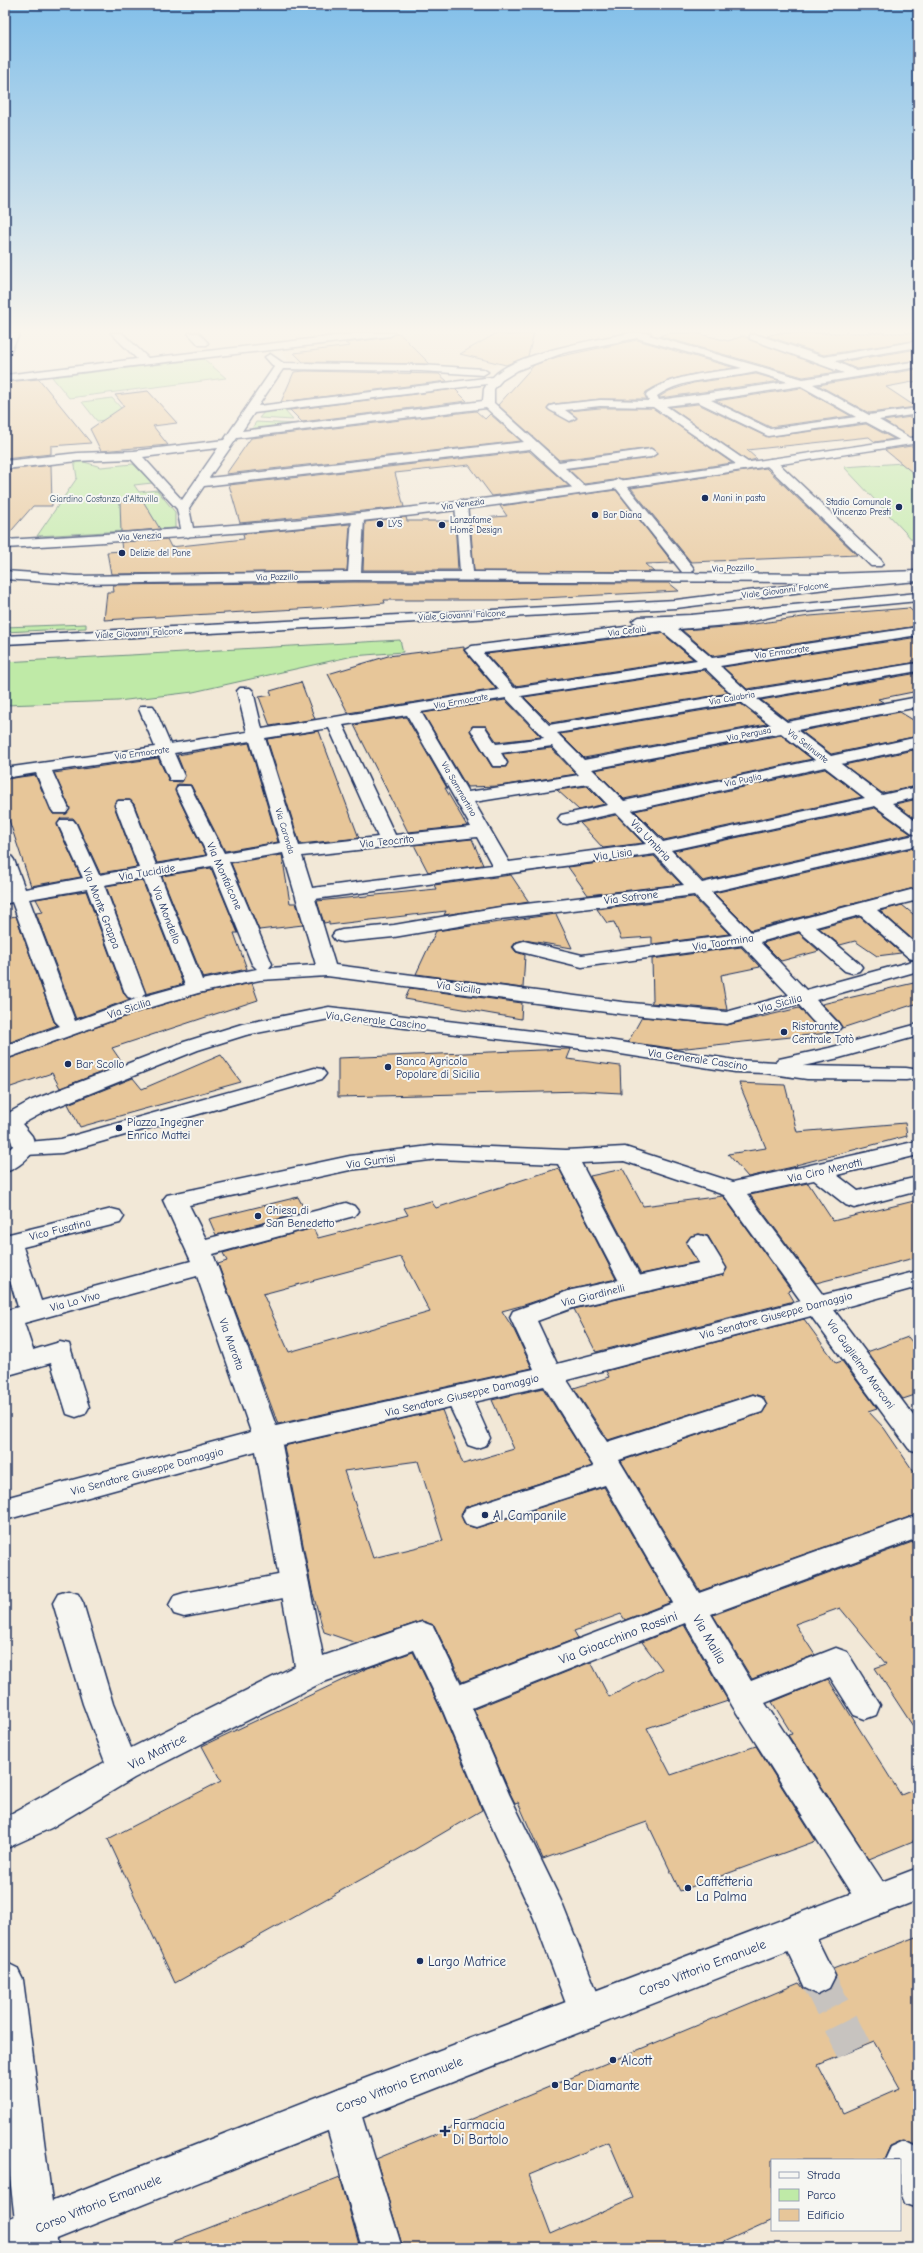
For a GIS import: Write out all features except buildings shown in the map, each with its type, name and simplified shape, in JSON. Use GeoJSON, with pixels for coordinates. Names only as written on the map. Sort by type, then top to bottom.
{"type":"FeatureCollection","features":[{"type":"Feature","properties":{"kind":"street"},"geometry":{"type":"LineString","coordinates":[[5,465],[78,458],[134,455],[236,438]]}},
{"type":"Feature","properties":{"kind":"street"},"geometry":{"type":"LineString","coordinates":[[524,438],[580,488]]}},
{"type":"Feature","properties":{"kind":"street"},"geometry":{"type":"LineString","coordinates":[[705,438],[745,466]]}},
{"type":"Feature","properties":{"kind":"street"},"geometry":{"type":"LineString","coordinates":[[183,508],[230,439]]}},
{"type":"Feature","properties":{"kind":"street","name":"Via Venezia"},"geometry":{"type":"LineString","coordinates":[[5,544],[188,533],[358,518],[771,463],[914,441]]}},
{"type":"Feature","properties":{"kind":"street"},"geometry":{"type":"LineString","coordinates":[[200,483],[531,445]]}},
{"type":"Feature","properties":{"kind":"street"},"geometry":{"type":"LineString","coordinates":[[554,466],[651,453]]}},
{"type":"Feature","properties":{"kind":"street"},"geometry":{"type":"LineString","coordinates":[[134,455],[183,508],[188,533]]}},
{"type":"Feature","properties":{"kind":"street"},"geometry":{"type":"LineString","coordinates":[[771,463],[876,563]]}},
{"type":"Feature","properties":{"kind":"street"},"geometry":{"type":"LineString","coordinates":[[618,483],[688,569]]}},
{"type":"Feature","properties":{"kind":"street"},"geometry":{"type":"LineString","coordinates":[[461,504],[467,577]]}},
{"type":"Feature","properties":{"kind":"street"},"geometry":{"type":"LineString","coordinates":[[354,576],[358,518]]}},
{"type":"Feature","properties":{"kind":"street"},"geometry":{"type":"LineString","coordinates":[[861,564],[890,562]]}},
{"type":"Feature","properties":{"kind":"street","name":"Via Pozzillo"},"geometry":{"type":"LineString","coordinates":[[548,577],[688,569],[829,564]]}},
{"type":"Feature","properties":{"kind":"street","name":"Via Pozzillo"},"geometry":{"type":"LineString","coordinates":[[5,575],[77,580],[354,576],[829,578],[918,576]]}},
{"type":"Feature","properties":{"kind":"street","name":"Viale Giovanni Falcone"},"geometry":{"type":"LineString","coordinates":[[5,653],[443,623],[676,604],[826,585],[918,576]]}},
{"type":"Feature","properties":{"kind":"street","name":"Viale Giovanni Falcone"},"geometry":{"type":"LineString","coordinates":[[571,624],[691,619],[918,597]]}},
{"type":"Feature","properties":{"kind":"street","name":"Via Cefalù"},"geometry":{"type":"LineString","coordinates":[[472,650],[665,626],[740,620],[782,610]]}},
{"type":"Feature","properties":{"kind":"street","name":"Viale Giovanni Falcone"},"geometry":{"type":"LineString","coordinates":[[5,640],[443,623],[555,624]]}},
{"type":"Feature","properties":{"kind":"street","name":"Via Selinunte"},"geometry":{"type":"LineString","coordinates":[[665,626],[709,662],[743,696],[918,831]]}},
{"type":"Feature","properties":{"kind":"street","name":"Via Ermocrate"},"geometry":{"type":"LineString","coordinates":[[5,772],[165,750],[510,693],[918,631]]}},
{"type":"Feature","properties":{"kind":"street","name":"Via Umbria"},"geometry":{"type":"LineString","coordinates":[[472,650],[510,693],[831,1027]]}},
{"type":"Feature","properties":{"kind":"street","name":"Via Calabria"},"geometry":{"type":"LineString","coordinates":[[479,730],[495,757],[551,736],[743,696],[918,667]]}},
{"type":"Feature","properties":{"kind":"street","name":"Via Caronda"},"geometry":{"type":"LineString","coordinates":[[245,691],[256,735],[326,970]]}},
{"type":"Feature","properties":{"kind":"street","name":"Via Pergusa"},"geometry":{"type":"LineString","coordinates":[[464,798],[784,727],[918,702]]}},
{"type":"Feature","properties":{"kind":"street","name":"Via Monfalcone"},"geometry":{"type":"LineString","coordinates":[[147,709],[180,783],[219,860],[262,964]]}},
{"type":"Feature","properties":{"kind":"street","name":"Via Sammartino"},"geometry":{"type":"LineString","coordinates":[[412,710],[504,869]]}},
{"type":"Feature","properties":{"kind":"street"},"geometry":{"type":"LineString","coordinates":[[334,722],[389,841]]}},
{"type":"Feature","properties":{"kind":"street","name":"Via Puglia"},"geometry":{"type":"LineString","coordinates":[[567,819],[918,742]]}},
{"type":"Feature","properties":{"kind":"street","name":"Via Monte Grappa"},"geometry":{"type":"LineString","coordinates":[[42,768],[93,881],[135,993]]}},
{"type":"Feature","properties":{"kind":"street","name":"Via Lisia"},"geometry":{"type":"LineString","coordinates":[[304,895],[658,848],[918,792]]}},
{"type":"Feature","properties":{"kind":"street","name":"Via Mondello"},"geometry":{"type":"LineString","coordinates":[[124,805],[151,871],[192,981]]}},
{"type":"Feature","properties":{"kind":"street","name":"Via Teocrito"},"geometry":{"type":"LineString","coordinates":[[290,849],[389,841],[483,831]]}},
{"type":"Feature","properties":{"kind":"street","name":"Via Sofrone"},"geometry":{"type":"LineString","coordinates":[[342,936],[394,931],[500,913],[698,889],[918,840]]}},
{"type":"Feature","properties":{"kind":"street","name":"Via Tucidide"},"geometry":{"type":"LineString","coordinates":[[12,897],[93,881],[290,849]]}},
{"type":"Feature","properties":{"kind":"street"},"geometry":{"type":"LineString","coordinates":[[5,860],[12,897],[65,1021]]}},
{"type":"Feature","properties":{"kind":"street","name":"Via Taormina"},"geometry":{"type":"LineString","coordinates":[[524,946],[582,961],[747,939],[917,896]]}},
{"type":"Feature","properties":{"kind":"street"},"geometry":{"type":"LineString","coordinates":[[864,909],[917,959]]}},
{"type":"Feature","properties":{"kind":"street"},"geometry":{"type":"LineString","coordinates":[[803,925],[852,967]]}},
{"type":"Feature","properties":{"kind":"street","name":"Via Sicilia"},"geometry":{"type":"LineString","coordinates":[[5,1053],[134,1006],[194,988],[260,974],[326,970],[622,1008],[727,1018],[802,997],[917,959]]}},
{"type":"Feature","properties":{"kind":"street","name":"Via Generale Cascino"},"geometry":{"type":"LineString","coordinates":[[5,1124],[38,1106],[191,1046],[242,1030],[329,1013],[608,1046],[735,1066],[765,1067]]}},
{"type":"Feature","properties":{"kind":"street"},"geometry":{"type":"LineString","coordinates":[[765,1067],[832,1054],[918,1030]]}},
{"type":"Feature","properties":{"kind":"street"},"geometry":{"type":"LineString","coordinates":[[912,1073],[881,1066],[874,1059],[871,1051],[874,1044],[888,1038],[918,1041]]}},
{"type":"Feature","properties":{"kind":"street"},"geometry":{"type":"LineString","coordinates":[[765,1067],[807,1073],[912,1073]]}},
{"type":"Feature","properties":{"kind":"street"},"geometry":{"type":"LineString","coordinates":[[5,1165],[25,1148],[62,1146],[315,1074]]}},
{"type":"Feature","properties":{"kind":"street"},"geometry":{"type":"LineString","coordinates":[[5,1124],[16,1129],[21,1134],[25,1148]]}},
{"type":"Feature","properties":{"kind":"street","name":"Via Ciro Menotti"},"geometry":{"type":"LineString","coordinates":[[732,1190],[818,1172],[918,1148]]}},
{"type":"Feature","properties":{"kind":"street","name":"Via Gurrisi"},"geometry":{"type":"LineString","coordinates":[[201,1258],[174,1200],[350,1163],[438,1152],[566,1157],[625,1154],[732,1190]]}},
{"type":"Feature","properties":{"kind":"street","name":"Via Giardinelli"},"geometry":{"type":"LineString","coordinates":[[550,1374],[522,1317],[572,1299],[633,1285],[566,1157]]}},
{"type":"Feature","properties":{"kind":"street"},"geometry":{"type":"LineString","coordinates":[[818,1172],[854,1200],[918,1184]]}},
{"type":"Feature","properties":{"kind":"street","name":"Via Guglielmo Marconi"},"geometry":{"type":"LineString","coordinates":[[732,1190],[918,1442]]}},
{"type":"Feature","properties":{"kind":"street","name":"Via Lo Vivo"},"geometry":{"type":"LineString","coordinates":[[14,1365],[10,1318],[346,1211]]}},
{"type":"Feature","properties":{"kind":"street","name":"Vico Fusatina"},"geometry":{"type":"LineString","coordinates":[[32,1312],[10,1242],[112,1217]]}},
{"type":"Feature","properties":{"kind":"street"},"geometry":{"type":"LineString","coordinates":[[633,1285],[714,1268],[699,1243]]}},
{"type":"Feature","properties":{"kind":"street","name":"Via Marotta"},"geometry":{"type":"LineString","coordinates":[[201,1258],[267,1438]]}},
{"type":"Feature","properties":{"kind":"street","name":"Via Senatore Giuseppe Damaggio"},"geometry":{"type":"LineString","coordinates":[[5,1509],[267,1438],[550,1374],[816,1304],[915,1285]]}},
{"type":"Feature","properties":{"kind":"street"},"geometry":{"type":"LineString","coordinates":[[14,1365],[60,1351],[76,1407]]}},
{"type":"Feature","properties":{"kind":"street","name":"Via Mallia"},"geometry":{"type":"LineString","coordinates":[[550,1374],[606,1463],[744,1696],[874,1900]]}},
{"type":"Feature","properties":{"kind":"street"},"geometry":{"type":"LineString","coordinates":[[458,1395],[477,1438]]}},
{"type":"Feature","properties":{"kind":"street"},"geometry":{"type":"LineString","coordinates":[[476,1516],[753,1405]]}},
{"type":"Feature","properties":{"kind":"street"},"geometry":{"type":"LineString","coordinates":[[267,1438],[311,1673]]}},
{"type":"Feature","properties":{"kind":"street","name":"Via Gioacchino Rossini"},"geometry":{"type":"LineString","coordinates":[[454,1701],[692,1608],[918,1526]]}},
{"type":"Feature","properties":{"kind":"street"},"geometry":{"type":"LineString","coordinates":[[184,1606],[294,1584]]}},
{"type":"Feature","properties":{"kind":"street"},"geometry":{"type":"LineString","coordinates":[[68,1603],[98,1704],[123,1768]]}},
{"type":"Feature","properties":{"kind":"street","name":"Via Matrice"},"geometry":{"type":"LineString","coordinates":[[5,1834],[39,1817],[123,1768],[311,1673],[422,1635],[454,1701]]}},
{"type":"Feature","properties":{"kind":"street"},"geometry":{"type":"LineString","coordinates":[[744,1696],[836,1661],[866,1705]]}},
{"type":"Feature","properties":{"kind":"street"},"geometry":{"type":"LineString","coordinates":[[454,1701],[496,1801],[549,1913],[588,2012]]}},
{"type":"Feature","properties":{"kind":"street","name":"Corso Vittorio Emanuele"},"geometry":{"type":"LineString","coordinates":[[26,2239],[340,2107],[918,1884]]}},
{"type":"Feature","properties":{"kind":"street"},"geometry":{"type":"LineString","coordinates":[[795,1931],[817,1976]]}},
{"type":"Feature","properties":{"kind":"street"},"geometry":{"type":"LineString","coordinates":[[5,1980],[22,2126],[26,2239]]}},
{"type":"Feature","properties":{"kind":"street"},"geometry":{"type":"LineString","coordinates":[[340,2107],[382,2248]]}},
{"type":"Feature","properties":{"kind":"green space","name":"Giardino Costanza d'Altavilla"},"geometry":{"type":"Polygon","coordinates":[[[74,459],[101,467],[133,464],[152,483],[134,485],[139,492],[157,490],[175,512],[175,528],[37,536],[77,478],[74,459]]]}},
{"type":"Feature","properties":{"kind":"green space","name":"Stadio Comunale Vincenzo Presti"},"geometry":{"type":"Polygon","coordinates":[[[918,462],[918,546],[844,467],[918,462]]]}},
{"type":"Feature","properties":{"kind":"green space"},"geometry":{"type":"Polygon","coordinates":[[[86,624],[86,628],[5,632],[5,627],[86,624]]]}},
{"type":"Feature","properties":{"kind":"green space"},"geometry":{"type":"Polygon","coordinates":[[[400,640],[403,652],[353,656],[193,692],[118,701],[5,705],[5,662],[400,640]]]}},
{"type":"Feature","properties":{"kind":"tunnel"},"geometry":{"type":"LineString","coordinates":[[817,1976],[854,2050]]}},
{"type":"Feature","properties":{"kind":"place","name":"Mani in pasta"},"geometry":{"type":"Point","coordinates":[705,498]}},
{"type":"Feature","properties":{"kind":"place","name":"Stadio Comunale Vincenzo Presti"},"geometry":{"type":"Point","coordinates":[899,507]}},
{"type":"Feature","properties":{"kind":"place","name":"Bar Diana"},"geometry":{"type":"Point","coordinates":[595,515]}},
{"type":"Feature","properties":{"kind":"place","name":"LYS"},"geometry":{"type":"Point","coordinates":[380,524]}},
{"type":"Feature","properties":{"kind":"place","name":"Lanzafame Home Design"},"geometry":{"type":"Point","coordinates":[442,525]}},
{"type":"Feature","properties":{"kind":"place","name":"Delizie del Pane"},"geometry":{"type":"Point","coordinates":[122,553]}},
{"type":"Feature","properties":{"kind":"place","name":"Ristorante Centrale Totò"},"geometry":{"type":"Point","coordinates":[784,1032]}},
{"type":"Feature","properties":{"kind":"place","name":"Bar Scollo"},"geometry":{"type":"Point","coordinates":[68,1064]}},
{"type":"Feature","properties":{"kind":"place","name":"Banca Agricola Popolare di Sicilia"},"geometry":{"type":"Point","coordinates":[388,1067]}},
{"type":"Feature","properties":{"kind":"place","name":"Piazza Ingegner Enrico Mattei"},"geometry":{"type":"Point","coordinates":[119,1128]}},
{"type":"Feature","properties":{"kind":"place","name":"Chiesa di San Benedetto"},"geometry":{"type":"Point","coordinates":[258,1216]}},
{"type":"Feature","properties":{"kind":"place","name":"Al Campanile"},"geometry":{"type":"Point","coordinates":[485,1515]}},
{"type":"Feature","properties":{"kind":"place","name":"Caffetteria La Palma"},"geometry":{"type":"Point","coordinates":[688,1888]}},
{"type":"Feature","properties":{"kind":"place","name":"Largo Matrice"},"geometry":{"type":"Point","coordinates":[420,1961]}},
{"type":"Feature","properties":{"kind":"place","name":"Alcott"},"geometry":{"type":"Point","coordinates":[613,2060]}},
{"type":"Feature","properties":{"kind":"place","name":"Bar Diamante"},"geometry":{"type":"Point","coordinates":[555,2085]}},
{"type":"Feature","properties":{"kind":"place","name":"Farmacia Di Bartolo"},"geometry":{"type":"Point","coordinates":[445,2131]}}]}
